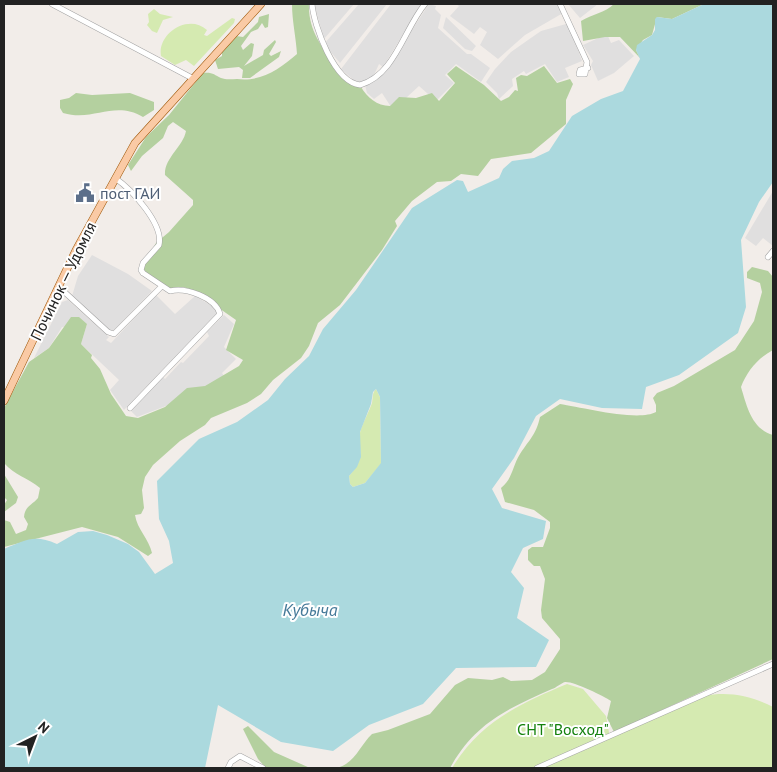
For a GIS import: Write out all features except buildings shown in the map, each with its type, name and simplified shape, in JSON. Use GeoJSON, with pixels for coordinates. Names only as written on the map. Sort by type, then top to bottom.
{"type":"FeatureCollection","features":[{"type":"Feature","properties":{"kind":"main road","name":"Починок — Удомля"},"geometry":{"type":"LineString","coordinates":[[4,401],[59,287],[135,143],[261,4]]}},
{"type":"Feature","properties":{"kind":"street"},"geometry":{"type":"LineString","coordinates":[[52,4],[192,78]]}},
{"type":"Feature","properties":{"kind":"street"},"geometry":{"type":"LineString","coordinates":[[312,4],[313,18],[322,44],[344,75],[351,82],[360,85],[374,78],[389,63],[425,4]]}},
{"type":"Feature","properties":{"kind":"street"},"geometry":{"type":"LineString","coordinates":[[560,4],[584,54],[588,68]]}},
{"type":"Feature","properties":{"kind":"street"},"geometry":{"type":"LineString","coordinates":[[115,178],[132,192],[159,231],[159,245],[143,263],[141,270],[170,291],[179,289],[192,292],[211,303],[220,314],[130,408]]}},
{"type":"Feature","properties":{"kind":"street"},"geometry":{"type":"LineString","coordinates":[[768,257],[773,251]]}},
{"type":"Feature","properties":{"kind":"street"},"geometry":{"type":"LineString","coordinates":[[59,287],[108,332],[114,334],[162,286]]}},
{"type":"Feature","properties":{"kind":"street"},"geometry":{"type":"LineString","coordinates":[[536,768],[773,664]]}},
{"type":"Feature","properties":{"kind":"street"},"geometry":{"type":"LineString","coordinates":[[228,768],[231,762],[240,756],[263,768]]}},
{"type":"Feature","properties":{"kind":"shaded area"},"geometry":{"type":"Polygon","coordinates":[[[314,4],[354,4],[324,39],[314,4]]]}},
{"type":"Feature","properties":{"kind":"shaded area"},"geometry":{"type":"Polygon","coordinates":[[[359,4],[387,4],[340,63],[324,44],[359,4]]]}},
{"type":"Feature","properties":{"kind":"shaded area"},"geometry":{"type":"Polygon","coordinates":[[[391,4],[422,4],[383,67],[379,64],[374,75],[363,82],[356,82],[341,69],[391,4]]]}},
{"type":"Feature","properties":{"kind":"shaded area"},"geometry":{"type":"Polygon","coordinates":[[[429,4],[436,6],[435,9],[441,15],[438,28],[467,54],[471,54],[490,68],[481,82],[456,64],[445,75],[454,83],[436,101],[419,86],[393,110],[382,93],[374,99],[367,93],[365,85],[389,65],[429,4]]]}},
{"type":"Feature","properties":{"kind":"shaded area"},"geometry":{"type":"Polygon","coordinates":[[[456,4],[557,4],[563,13],[525,35],[498,59],[480,45],[487,32],[480,27],[474,34],[450,16],[459,6],[456,4]]]}},
{"type":"Feature","properties":{"kind":"shaded area"},"geometry":{"type":"Polygon","coordinates":[[[568,4],[598,4],[580,18],[568,4]]]}},
{"type":"Feature","properties":{"kind":"shaded area"},"geometry":{"type":"Polygon","coordinates":[[[446,17],[476,46],[472,51],[465,49],[443,28],[446,17]]]}},
{"type":"Feature","properties":{"kind":"shaded area"},"geometry":{"type":"Polygon","coordinates":[[[566,24],[569,25],[582,61],[565,68],[569,77],[557,82],[545,64],[526,74],[524,71],[512,79],[513,86],[499,99],[497,93],[486,82],[495,69],[511,52],[541,31],[566,24]]]}},
{"type":"Feature","properties":{"kind":"shaded area"},"geometry":{"type":"Polygon","coordinates":[[[607,34],[611,43],[619,40],[634,56],[614,73],[598,81],[591,65],[593,61],[583,45],[607,34]]]}},
{"type":"Feature","properties":{"kind":"shaded area"},"geometry":{"type":"Polygon","coordinates":[[[773,191],[773,246],[763,238],[756,246],[745,238],[773,191]]]}},
{"type":"Feature","properties":{"kind":"shaded area"},"geometry":{"type":"Polygon","coordinates":[[[92,255],[128,274],[152,291],[114,330],[110,331],[72,296],[78,276],[92,255]]]}},
{"type":"Feature","properties":{"kind":"shaded area"},"geometry":{"type":"Polygon","coordinates":[[[156,295],[175,314],[195,296],[212,306],[217,313],[124,410],[110,390],[119,380],[81,344],[87,324],[62,327],[49,348],[34,358],[62,302],[68,300],[109,337],[106,340],[111,343],[156,295]]]}},
{"type":"Feature","properties":{"kind":"shaded area"},"geometry":{"type":"Polygon","coordinates":[[[224,315],[234,324],[224,347],[236,359],[222,373],[224,376],[213,388],[137,417],[131,411],[163,377],[165,379],[181,362],[183,363],[209,336],[207,332],[224,315]]]}},
{"type":"Feature","properties":{"kind":"green space"},"geometry":{"type":"Polygon","coordinates":[[[292,4],[309,4],[309,13],[316,37],[340,73],[348,82],[361,87],[377,103],[390,106],[399,97],[416,98],[432,93],[439,101],[455,83],[447,74],[456,66],[484,85],[501,101],[509,97],[515,90],[518,91],[516,78],[521,75],[527,76],[544,66],[557,83],[570,79],[573,84],[566,100],[566,124],[531,153],[491,159],[478,176],[461,174],[451,181],[437,182],[412,201],[395,221],[397,226],[382,250],[340,305],[318,323],[309,346],[301,358],[273,380],[261,394],[247,403],[211,418],[205,425],[180,441],[153,465],[145,477],[142,490],[144,508],[141,514],[135,515],[152,553],[148,556],[118,537],[82,527],[4,547],[4,520],[10,522],[16,534],[26,530],[28,524],[24,517],[25,513],[27,508],[38,498],[40,488],[12,471],[4,463],[4,408],[29,362],[49,348],[71,317],[79,317],[87,324],[81,344],[92,355],[91,358],[100,369],[111,394],[126,416],[138,418],[165,407],[187,388],[205,386],[239,366],[243,360],[226,350],[236,320],[193,290],[183,287],[168,289],[144,273],[142,268],[156,243],[169,232],[193,205],[193,200],[165,175],[167,163],[186,131],[173,122],[168,126],[163,138],[142,156],[131,171],[128,165],[146,137],[169,115],[203,73],[211,73],[225,79],[254,78],[270,73],[284,65],[297,54],[292,4]]]}},
{"type":"Feature","properties":{"kind":"green space"},"geometry":{"type":"Polygon","coordinates":[[[614,4],[704,4],[672,19],[657,17],[652,35],[643,40],[636,50],[640,58],[620,37],[605,37],[583,41],[581,21],[614,4]]]}},
{"type":"Feature","properties":{"kind":"green space"},"geometry":{"type":"Polygon","coordinates":[[[154,9],[160,14],[173,17],[163,20],[157,33],[152,31],[147,25],[149,22],[148,14],[154,9]]]}},
{"type":"Feature","properties":{"kind":"green space"},"geometry":{"type":"Polygon","coordinates":[[[269,14],[268,27],[265,28],[262,23],[258,29],[251,32],[241,46],[243,50],[251,43],[254,44],[252,56],[244,66],[263,55],[264,50],[275,40],[276,42],[269,54],[271,56],[281,51],[279,57],[250,78],[242,78],[243,70],[239,67],[218,69],[215,60],[222,56],[222,52],[236,36],[243,37],[258,22],[259,17],[269,14]]]}},
{"type":"Feature","properties":{"kind":"green space"},"geometry":{"type":"Polygon","coordinates":[[[232,18],[235,19],[234,23],[194,66],[186,60],[175,65],[161,56],[164,40],[175,28],[191,24],[199,25],[207,30],[204,35],[207,36],[232,18]]]}},
{"type":"Feature","properties":{"kind":"green space"},"geometry":{"type":"Polygon","coordinates":[[[76,93],[92,95],[130,93],[154,102],[154,110],[143,117],[123,110],[85,115],[63,113],[60,108],[60,100],[69,98],[76,93]]]}},
{"type":"Feature","properties":{"kind":"green space"},"geometry":{"type":"Polygon","coordinates":[[[752,267],[768,271],[773,277],[773,350],[754,366],[746,376],[741,387],[748,409],[755,422],[760,428],[773,435],[773,659],[614,732],[607,718],[611,701],[581,686],[565,682],[521,703],[494,719],[470,739],[450,768],[336,768],[348,763],[372,734],[430,714],[455,685],[468,678],[492,680],[503,677],[511,681],[532,680],[545,672],[560,649],[560,639],[542,618],[541,610],[545,579],[540,566],[534,566],[528,560],[528,550],[532,547],[543,547],[550,528],[550,522],[534,510],[505,502],[501,488],[508,480],[517,459],[534,433],[540,417],[560,404],[623,415],[648,415],[656,412],[653,398],[657,393],[674,386],[735,350],[754,321],[762,292],[760,283],[747,278],[747,272],[752,267]]]}},
{"type":"Feature","properties":{"kind":"green space"},"geometry":{"type":"Polygon","coordinates":[[[376,389],[380,397],[381,464],[365,483],[353,487],[350,484],[349,476],[359,461],[359,436],[376,389]]]}},
{"type":"Feature","properties":{"kind":"green space"},"geometry":{"type":"Polygon","coordinates":[[[4,474],[18,497],[16,503],[4,512],[4,505],[7,500],[4,497],[4,474]]]}},
{"type":"Feature","properties":{"kind":"green space","name":"СНТ \"Восход\""},"geometry":{"type":"Polygon","coordinates":[[[567,684],[583,689],[606,716],[610,738],[704,696],[731,694],[765,703],[773,707],[773,768],[452,768],[475,738],[488,726],[517,707],[567,684]]]}},
{"type":"Feature","properties":{"kind":"green space"},"geometry":{"type":"Polygon","coordinates":[[[248,726],[274,752],[310,768],[266,768],[258,759],[243,729],[248,726]]]}},
{"type":"Feature","properties":{"kind":"water","name":"Кубыча"},"geometry":{"type":"Polygon","coordinates":[[[704,4],[773,4],[773,182],[759,202],[741,240],[746,307],[738,333],[679,375],[646,387],[642,409],[602,408],[560,399],[536,416],[514,458],[492,489],[502,508],[546,521],[543,539],[523,548],[511,572],[524,588],[517,618],[549,640],[536,667],[456,668],[423,704],[369,725],[333,751],[281,742],[218,705],[205,768],[4,768],[4,549],[30,539],[42,539],[57,544],[78,532],[93,531],[128,544],[139,552],[155,574],[173,563],[169,541],[159,519],[157,481],[199,439],[237,422],[268,400],[285,379],[309,356],[323,329],[356,290],[412,208],[457,180],[463,181],[468,192],[499,178],[503,169],[512,161],[534,158],[549,151],[572,116],[601,99],[623,91],[640,59],[636,50],[637,45],[652,35],[655,30],[655,19],[657,17],[672,19],[704,4]],[[376,389],[373,392],[371,404],[360,432],[361,457],[357,467],[349,476],[350,484],[353,487],[365,483],[381,463],[380,397],[376,389]]]}},
{"type":"Feature","properties":{"kind":"place","name":"пост ГАИ"},"geometry":{"type":"Point","coordinates":[85,193]}}]}
